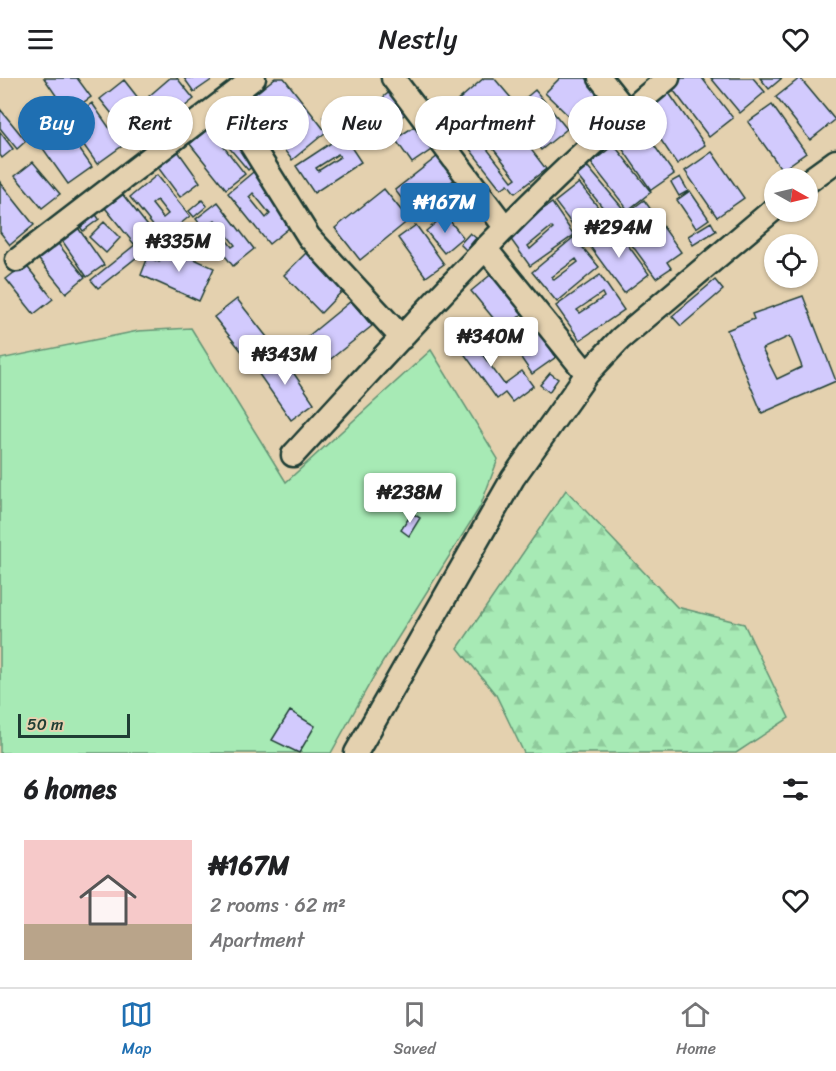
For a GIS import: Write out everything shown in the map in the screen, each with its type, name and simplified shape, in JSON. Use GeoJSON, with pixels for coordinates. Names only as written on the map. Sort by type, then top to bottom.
{"type":"FeatureCollection","features":[{"type":"Feature","properties":{"kind":"street"},"geometry":{"type":"LineString","coordinates":[[233,96],[254,78]]}},
{"type":"Feature","properties":{"kind":"street"},"geometry":{"type":"LineString","coordinates":[[393,78],[505,228]]}},
{"type":"Feature","properties":{"kind":"street"},"geometry":{"type":"LineString","coordinates":[[600,78],[614,96]]}},
{"type":"Feature","properties":{"kind":"street"},"geometry":{"type":"LineString","coordinates":[[646,96],[668,78]]}},
{"type":"Feature","properties":{"kind":"street"},"geometry":{"type":"LineString","coordinates":[[17,260],[179,134],[205,116]]}},
{"type":"Feature","properties":{"kind":"street"},"geometry":{"type":"LineString","coordinates":[[254,150],[309,237],[402,338]]}},
{"type":"Feature","properties":{"kind":"street"},"geometry":{"type":"LineString","coordinates":[[293,455],[484,248],[587,150]]}},
{"type":"Feature","properties":{"kind":"street"},"geometry":{"type":"LineString","coordinates":[[818,174],[836,161]]}},
{"type":"Feature","properties":{"kind":"street"},"geometry":{"type":"LineString","coordinates":[[356,753],[513,478],[587,374],[620,339],[764,217]]}},
{"type":"Feature","properties":{"kind":"street"},"geometry":{"type":"LineString","coordinates":[[484,248],[587,374]]}},
{"type":"Feature","properties":{"kind":"green space"},"geometry":{"type":"Polygon","coordinates":[[[191,328],[286,482],[431,350],[498,459],[480,507],[374,676],[331,753],[0,753],[0,359],[138,331],[191,328]]]}},
{"type":"Feature","properties":{"kind":"green space"},"geometry":{"type":"Polygon","coordinates":[[[566,490],[677,607],[744,624],[789,718],[736,753],[524,753],[496,695],[458,648],[566,490]]]}},
{"type":"Feature","properties":{"kind":"building"},"geometry":{"type":"Polygon","coordinates":[[[44,78],[77,78],[90,96],[56,96],[44,78]]]}},
{"type":"Feature","properties":{"kind":"building"},"geometry":{"type":"Polygon","coordinates":[[[170,78],[177,78],[192,96],[149,96],[170,78]]]}},
{"type":"Feature","properties":{"kind":"building"},"geometry":{"type":"Polygon","coordinates":[[[184,78],[212,78],[213,79],[194,92],[184,78]]]}},
{"type":"Feature","properties":{"kind":"building"},"geometry":{"type":"Polygon","coordinates":[[[275,78],[284,78],[298,96],[252,96],[275,78]]]}},
{"type":"Feature","properties":{"kind":"building"},"geometry":{"type":"Polygon","coordinates":[[[484,78],[494,78],[509,96],[463,96],[484,78]]]}},
{"type":"Feature","properties":{"kind":"building"},"geometry":{"type":"Polygon","coordinates":[[[560,78],[586,78],[604,96],[568,96],[568,115],[556,104],[556,96],[548,96],[545,93],[560,78]]]}},
{"type":"Feature","properties":{"kind":"building"},"geometry":{"type":"Polygon","coordinates":[[[682,78],[702,78],[733,118],[709,137],[671,87],[682,78]]]}},
{"type":"Feature","properties":{"kind":"building"},"geometry":{"type":"Polygon","coordinates":[[[711,78],[753,78],[765,92],[740,113],[711,78]]]}},
{"type":"Feature","properties":{"kind":"building"},"geometry":{"type":"Polygon","coordinates":[[[760,78],[782,78],[769,89],[760,78]]]}},
{"type":"Feature","properties":{"kind":"building"},"geometry":{"type":"Polygon","coordinates":[[[800,78],[835,120],[810,140],[776,97],[800,78]]]}},
{"type":"Feature","properties":{"kind":"building"},"geometry":{"type":"Polygon","coordinates":[[[124,80],[137,96],[107,96],[107,108],[100,99],[124,80]]]}},
{"type":"Feature","properties":{"kind":"building"},"geometry":{"type":"Polygon","coordinates":[[[392,90],[397,96],[385,96],[392,90]]]}},
{"type":"Feature","properties":{"kind":"building"},"geometry":{"type":"Polygon","coordinates":[[[535,90],[540,96],[528,96],[535,90]]]}},
{"type":"Feature","properties":{"kind":"building"},"geometry":{"type":"Polygon","coordinates":[[[669,93],[705,145],[677,164],[667,149],[667,96],[665,96],[669,93]]]}},
{"type":"Feature","properties":{"kind":"building"},"geometry":{"type":"Polygon","coordinates":[[[403,104],[409,111],[403,116],[403,104]]]}},
{"type":"Feature","properties":{"kind":"building"},"geometry":{"type":"Polygon","coordinates":[[[772,105],[806,153],[785,168],[781,168],[748,122],[772,105]]]}},
{"type":"Feature","properties":{"kind":"building"},"geometry":{"type":"Polygon","coordinates":[[[95,107],[107,124],[107,150],[116,150],[97,164],[87,150],[95,150],[95,107]]]}},
{"type":"Feature","properties":{"kind":"building"},"geometry":{"type":"Polygon","coordinates":[[[0,109],[18,131],[17,149],[0,128],[0,109]]]}},
{"type":"Feature","properties":{"kind":"building"},"geometry":{"type":"Polygon","coordinates":[[[309,110],[321,126],[321,136],[309,146],[309,110]]]}},
{"type":"Feature","properties":{"kind":"building"},"geometry":{"type":"Polygon","coordinates":[[[556,116],[567,129],[556,138],[556,116]]]}},
{"type":"Feature","properties":{"kind":"building"},"geometry":{"type":"Polygon","coordinates":[[[415,126],[415,150],[431,150],[412,163],[403,150],[403,134],[415,126]]]}},
{"type":"Feature","properties":{"kind":"building"},"geometry":{"type":"Polygon","coordinates":[[[205,131],[205,150],[226,150],[245,174],[226,189],[193,148],[193,141],[205,131]]]}},
{"type":"Feature","properties":{"kind":"building"},"geometry":{"type":"Polygon","coordinates":[[[0,132],[13,149],[2,158],[0,155],[0,132]]]}},
{"type":"Feature","properties":{"kind":"building"},"geometry":{"type":"Polygon","coordinates":[[[44,150],[80,150],[92,167],[68,184],[44,150]]]}},
{"type":"Feature","properties":{"kind":"building"},"geometry":{"type":"Polygon","coordinates":[[[171,150],[177,150],[200,182],[180,197],[154,162],[171,150]]]}},
{"type":"Feature","properties":{"kind":"building"},"geometry":{"type":"Polygon","coordinates":[[[231,150],[249,150],[258,161],[248,170],[231,150]]]}},
{"type":"Feature","properties":{"kind":"building"},"geometry":{"type":"Polygon","coordinates":[[[284,150],[304,150],[292,160],[284,150]]]}},
{"type":"Feature","properties":{"kind":"building"},"geometry":{"type":"Polygon","coordinates":[[[321,150],[353,150],[361,162],[314,193],[296,166],[321,150]],[[338,154],[316,168],[318,171],[340,157],[338,154]]]}},
{"type":"Feature","properties":{"kind":"building"},"geometry":{"type":"Polygon","coordinates":[[[470,150],[488,150],[512,181],[516,178],[494,150],[531,150],[546,169],[515,193],[508,184],[501,189],[470,150]]]}},
{"type":"Feature","properties":{"kind":"building"},"geometry":{"type":"Polygon","coordinates":[[[608,150],[618,150],[651,192],[628,210],[591,163],[608,150]]]}},
{"type":"Feature","properties":{"kind":"building"},"geometry":{"type":"Polygon","coordinates":[[[623,150],[657,150],[674,174],[651,190],[623,150]]]}},
{"type":"Feature","properties":{"kind":"building"},"geometry":{"type":"Polygon","coordinates":[[[712,152],[744,198],[717,217],[685,171],[712,152]]]}},
{"type":"Feature","properties":{"kind":"building"},"geometry":{"type":"Polygon","coordinates":[[[438,156],[455,179],[412,212],[395,190],[438,156]]]}},
{"type":"Feature","properties":{"kind":"building"},"geometry":{"type":"Polygon","coordinates":[[[33,162],[60,194],[42,208],[15,176],[33,162]]]}},
{"type":"Feature","properties":{"kind":"building"},"geometry":{"type":"Polygon","coordinates":[[[588,167],[625,211],[613,220],[577,176],[588,167]]]}},
{"type":"Feature","properties":{"kind":"building"},"geometry":{"type":"Polygon","coordinates":[[[258,168],[299,220],[269,244],[228,193],[258,168]],[[253,193],[249,197],[266,218],[270,214],[253,193]]]}},
{"type":"Feature","properties":{"kind":"building"},"geometry":{"type":"Polygon","coordinates":[[[157,175],[190,216],[163,238],[130,197],[157,175]],[[157,200],[152,204],[163,218],[168,214],[157,200]]]}},
{"type":"Feature","properties":{"kind":"building"},"geometry":{"type":"Polygon","coordinates":[[[680,177],[688,191],[679,196],[671,182],[680,177]]]}},
{"type":"Feature","properties":{"kind":"building"},"geometry":{"type":"Polygon","coordinates":[[[0,182],[34,225],[10,245],[0,232],[0,182]]]}},
{"type":"Feature","properties":{"kind":"building"},"geometry":{"type":"Polygon","coordinates":[[[579,183],[610,222],[585,241],[555,202],[579,183]]]}},
{"type":"Feature","properties":{"kind":"building"},"geometry":{"type":"Polygon","coordinates":[[[384,189],[409,220],[360,260],[335,228],[384,189]]]}},
{"type":"Feature","properties":{"kind":"building"},"geometry":{"type":"Polygon","coordinates":[[[119,190],[151,230],[134,244],[102,204],[119,190]]]}},
{"type":"Feature","properties":{"kind":"building"},"geometry":{"type":"Polygon","coordinates":[[[690,191],[709,219],[696,228],[677,200],[690,191]]]}},
{"type":"Feature","properties":{"kind":"building"},"geometry":{"type":"Polygon","coordinates":[[[202,200],[207,206],[194,217],[189,211],[202,200]]]}},
{"type":"Feature","properties":{"kind":"building"},"geometry":{"type":"Polygon","coordinates":[[[644,200],[681,252],[667,262],[671,268],[656,278],[615,222],[644,200]]]}},
{"type":"Feature","properties":{"kind":"building"},"geometry":{"type":"Polygon","coordinates":[[[218,202],[254,249],[233,266],[196,219],[218,202]],[[215,220],[212,222],[232,247],[235,245],[215,220]]]}},
{"type":"Feature","properties":{"kind":"building"},"geometry":{"type":"Polygon","coordinates":[[[552,203],[574,235],[530,266],[507,234],[552,203]],[[551,227],[528,246],[530,249],[553,229],[551,227]]]}},
{"type":"Feature","properties":{"kind":"building"},"geometry":{"type":"Polygon","coordinates":[[[91,207],[99,219],[83,231],[75,219],[91,207]]]}},
{"type":"Feature","properties":{"kind":"building"},"geometry":{"type":"Polygon","coordinates":[[[445,215],[463,237],[444,253],[426,231],[445,215]]]}},
{"type":"Feature","properties":{"kind":"building"},"geometry":{"type":"Polygon","coordinates":[[[104,222],[120,238],[106,253],[89,237],[104,222]]]}},
{"type":"Feature","properties":{"kind":"building"},"geometry":{"type":"Polygon","coordinates":[[[711,222],[716,231],[693,245],[688,236],[711,222]]]}},
{"type":"Feature","properties":{"kind":"building"},"geometry":{"type":"Polygon","coordinates":[[[76,225],[104,265],[87,277],[59,236],[76,225]]]}},
{"type":"Feature","properties":{"kind":"building"},"geometry":{"type":"Polygon","coordinates":[[[416,225],[444,264],[426,277],[398,238],[416,225]]]}},
{"type":"Feature","properties":{"kind":"building"},"geometry":{"type":"Polygon","coordinates":[[[614,226],[649,274],[624,293],[589,245],[614,226]]]}},
{"type":"Feature","properties":{"kind":"building"},"geometry":{"type":"Polygon","coordinates":[[[470,233],[476,238],[466,250],[460,244],[470,233]]]}},
{"type":"Feature","properties":{"kind":"building"},"geometry":{"type":"Polygon","coordinates":[[[574,237],[599,267],[557,302],[532,272],[574,237]],[[576,259],[552,277],[554,280],[578,262],[576,259]]]}},
{"type":"Feature","properties":{"kind":"building"},"geometry":{"type":"Polygon","coordinates":[[[55,240],[85,277],[66,293],[36,256],[55,240]]]}},
{"type":"Feature","properties":{"kind":"building"},"geometry":{"type":"Polygon","coordinates":[[[141,240],[147,249],[98,288],[91,280],[141,240]]]}},
{"type":"Feature","properties":{"kind":"building"},"geometry":{"type":"Polygon","coordinates":[[[166,246],[214,268],[199,301],[141,275],[148,257],[159,262],[166,246]]]}},
{"type":"Feature","properties":{"kind":"building"},"geometry":{"type":"Polygon","coordinates":[[[310,249],[347,286],[321,313],[284,275],[310,249]]]}},
{"type":"Feature","properties":{"kind":"building"},"geometry":{"type":"Polygon","coordinates":[[[25,264],[53,299],[34,314],[6,279],[25,264]]]}},
{"type":"Feature","properties":{"kind":"building"},"geometry":{"type":"Polygon","coordinates":[[[494,272],[526,311],[503,330],[471,291],[494,272]]]}},
{"type":"Feature","properties":{"kind":"building"},"geometry":{"type":"Polygon","coordinates":[[[600,275],[624,310],[580,340],[556,306],[600,275]],[[602,293],[577,310],[580,313],[604,297],[602,293]]]}},
{"type":"Feature","properties":{"kind":"building"},"geometry":{"type":"Polygon","coordinates":[[[715,280],[723,290],[681,326],[672,316],[715,280]]]}},
{"type":"Feature","properties":{"kind":"building"},"geometry":{"type":"Polygon","coordinates":[[[803,296],[836,381],[762,413],[727,330],[754,319],[752,314],[803,296]],[[790,336],[762,349],[777,379],[802,367],[790,336]]]}},
{"type":"Feature","properties":{"kind":"building"},"geometry":{"type":"Polygon","coordinates":[[[237,299],[274,346],[252,364],[214,317],[237,299]]]}},
{"type":"Feature","properties":{"kind":"building"},"geometry":{"type":"Polygon","coordinates":[[[351,301],[372,326],[327,362],[307,337],[351,301]]]}},
{"type":"Feature","properties":{"kind":"building"},"geometry":{"type":"Polygon","coordinates":[[[528,316],[556,357],[532,374],[504,333],[528,316]]]}},
{"type":"Feature","properties":{"kind":"building"},"geometry":{"type":"Polygon","coordinates":[[[478,324],[485,333],[473,342],[504,384],[522,371],[533,386],[512,402],[505,393],[497,399],[455,341],[478,324]]]}},
{"type":"Feature","properties":{"kind":"building"},"geometry":{"type":"Polygon","coordinates":[[[280,353],[314,403],[291,420],[256,370],[280,353]]]}},
{"type":"Feature","properties":{"kind":"building"},"geometry":{"type":"Polygon","coordinates":[[[550,373],[558,379],[549,392],[540,385],[550,373]]]}},
{"type":"Feature","properties":{"kind":"building"},"geometry":{"type":"Polygon","coordinates":[[[412,513],[420,518],[409,536],[401,530],[412,513]]]}},
{"type":"Feature","properties":{"kind":"building"},"geometry":{"type":"Polygon","coordinates":[[[290,711],[315,726],[299,753],[272,740],[290,711]]]}}]}
